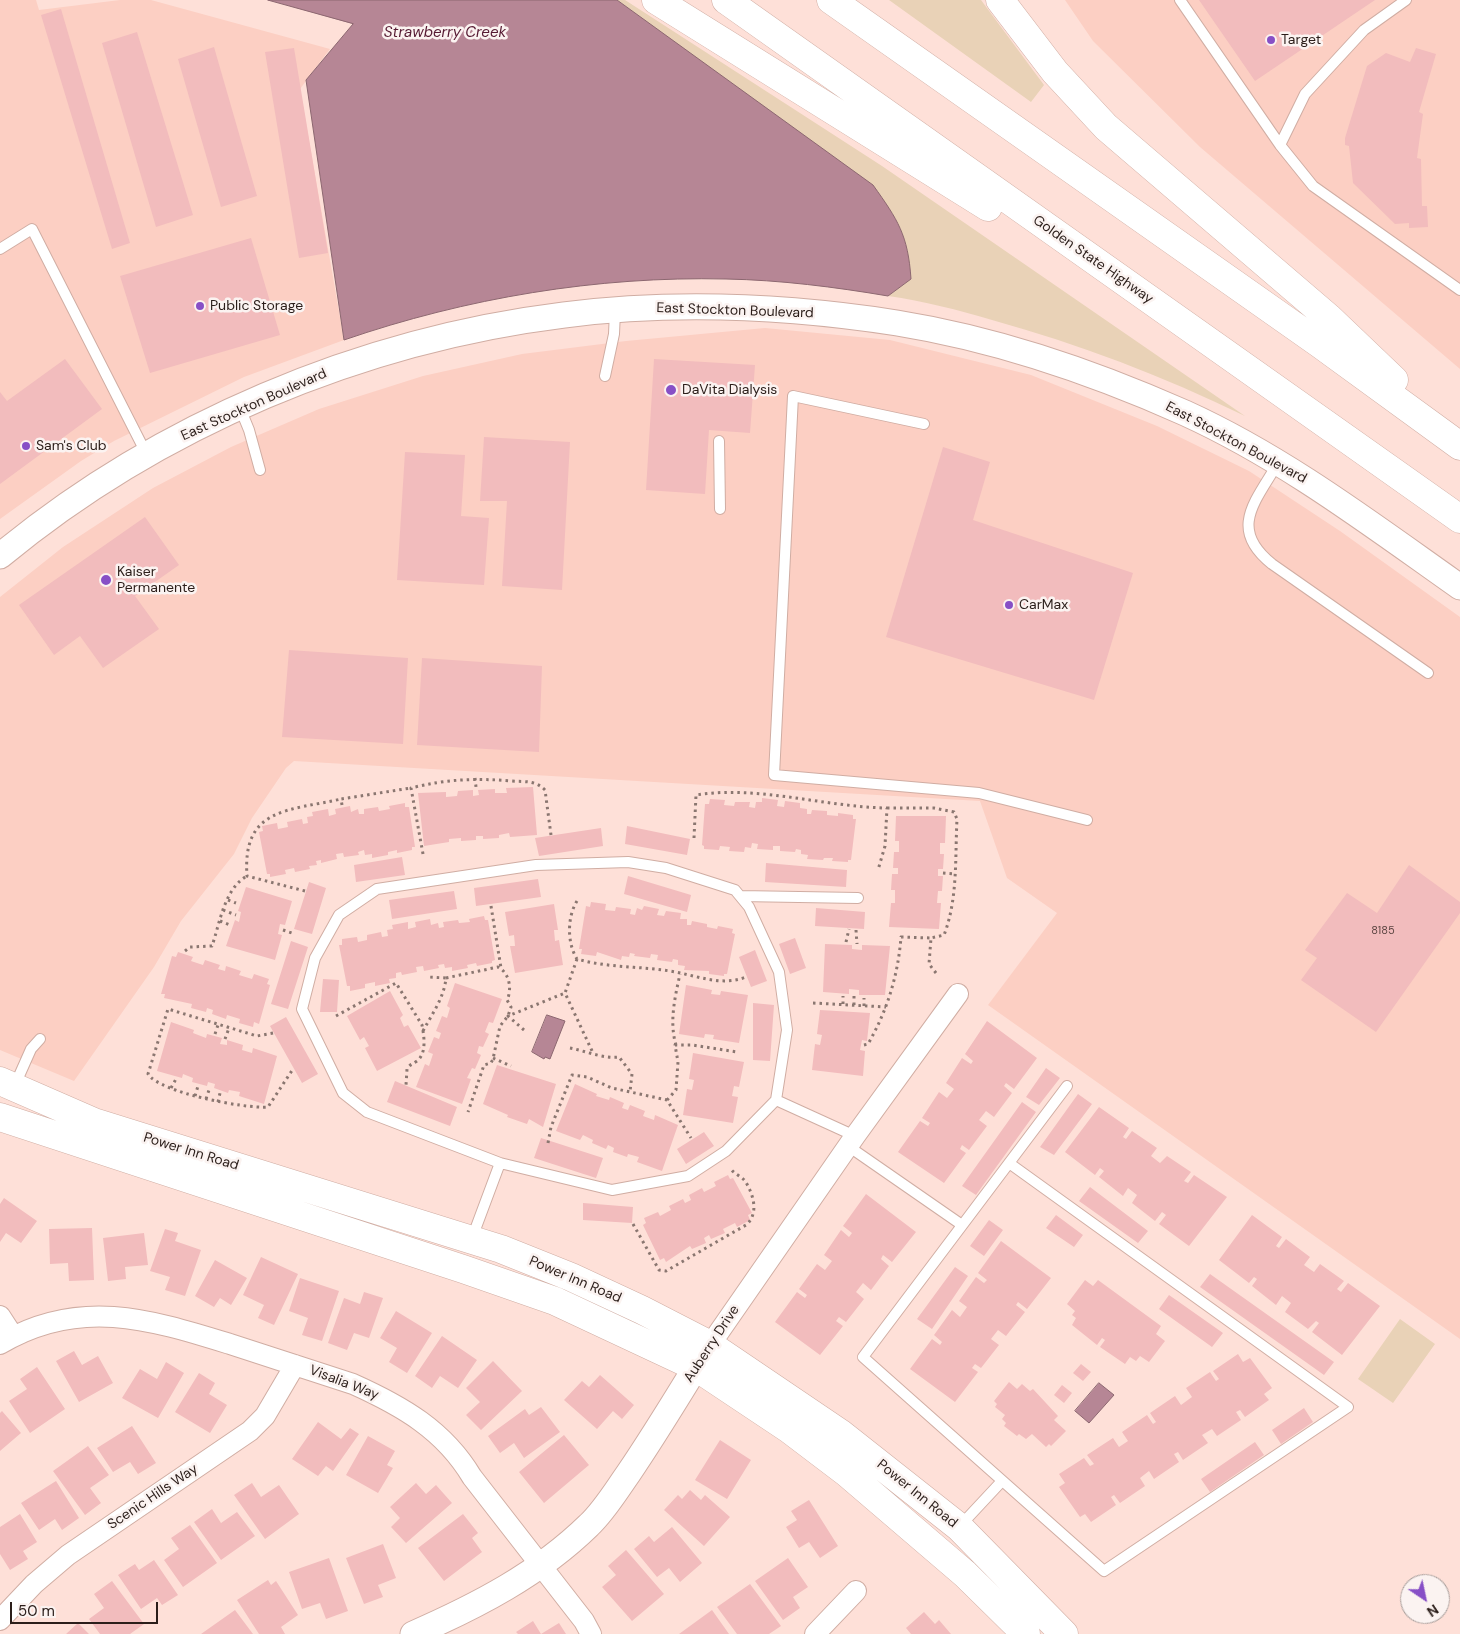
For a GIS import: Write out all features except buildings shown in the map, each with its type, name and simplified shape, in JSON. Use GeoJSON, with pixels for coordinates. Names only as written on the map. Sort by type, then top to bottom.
{"type":"FeatureCollection","features":[{"type":"Feature","properties":{"kind":"main road"},"geometry":{"type":"LineString","coordinates":[[656,0],[1230,358]]}},
{"type":"Feature","properties":{"kind":"main road","name":"Golden State Highway"},"geometry":{"type":"LineString","coordinates":[[726,0],[1460,519]]}},
{"type":"Feature","properties":{"kind":"main road"},"geometry":{"type":"LineString","coordinates":[[831,0],[1296,327],[1460,445]]}},
{"type":"Feature","properties":{"kind":"main road"},"geometry":{"type":"LineString","coordinates":[[1000,0],[1054,72],[1106,127],[1329,318],[1460,445]]}},
{"type":"Feature","properties":{"kind":"main road","name":"Power Inn Road"},"geometry":{"type":"LineString","coordinates":[[7,1084],[94,1122],[472,1239],[580,1281],[710,1345],[840,1433],[959,1527],[1064,1634]]}},
{"type":"Feature","properties":{"kind":"main road","name":"Power Inn Road"},"geometry":{"type":"LineString","coordinates":[[0,1117],[444,1262],[555,1301],[696,1367],[789,1429],[847,1473],[958,1568],[1026,1634]]}},
{"type":"Feature","properties":{"kind":"street","name":"East Stockton Boulevard"},"geometry":{"type":"LineString","coordinates":[[0,556],[68,505],[147,455],[240,408],[329,371],[455,335],[544,318],[615,310],[712,307],[780,310],[900,323],[968,338],[1078,370],[1189,415],[1278,463],[1318,488],[1460,587]]}},
{"type":"Feature","properties":{"kind":"street","name":"Auberry Drive"},"geometry":{"type":"LineString","coordinates":[[413,1634],[460,1614],[503,1591],[541,1565],[590,1524],[648,1444],[710,1345],[852,1141],[958,994]]}},
{"type":"Feature","properties":{"kind":"street"},"geometry":{"type":"LineString","coordinates":[[0,1316],[6,1340]]}},
{"type":"Feature","properties":{"kind":"street","name":"Visalia Way"},"geometry":{"type":"LineString","coordinates":[[6,1340],[60,1321],[81,1317],[125,1316],[169,1325],[353,1384],[376,1394],[399,1406],[459,1454],[472,1477],[584,1621],[590,1634]]}},
{"type":"Feature","properties":{"kind":"street","name":"Scenic Hills Way"},"geometry":{"type":"LineString","coordinates":[[0,1620],[34,1584],[68,1555],[250,1431],[272,1404],[295,1365]]}},
{"type":"Feature","properties":{"kind":"street"},"geometry":{"type":"LineString","coordinates":[[815,1634],[856,1591]]}},
{"type":"Feature","properties":{"kind":"lane"},"geometry":{"type":"LineString","coordinates":[[1180,0],[1280,145],[1313,186],[1460,290]]}},
{"type":"Feature","properties":{"kind":"lane"},"geometry":{"type":"LineString","coordinates":[[1280,145],[1305,94],[1364,30],[1406,0]]}},
{"type":"Feature","properties":{"kind":"lane"},"geometry":{"type":"LineString","coordinates":[[0,249],[32,229],[147,455]]}},
{"type":"Feature","properties":{"kind":"lane"},"geometry":{"type":"LineString","coordinates":[[605,376],[614,334],[615,310]]}},
{"type":"Feature","properties":{"kind":"lane"},"geometry":{"type":"LineString","coordinates":[[924,424],[793,396],[774,775],[979,793],[1087,820]]}},
{"type":"Feature","properties":{"kind":"lane"},"geometry":{"type":"LineString","coordinates":[[240,408],[249,430],[260,470]]}},
{"type":"Feature","properties":{"kind":"lane"},"geometry":{"type":"LineString","coordinates":[[719,441],[720,509]]}},
{"type":"Feature","properties":{"kind":"lane"},"geometry":{"type":"LineString","coordinates":[[1278,463],[1252,510],[1248,528],[1251,543],[1272,564],[1428,673]]}},
{"type":"Feature","properties":{"kind":"lane"},"geometry":{"type":"LineString","coordinates":[[628,862],[666,868],[735,890],[749,906],[779,972],[787,1030],[776,1100],[726,1151],[688,1176],[612,1190],[500,1163],[367,1112],[343,1093],[302,1009],[315,958],[339,915],[377,889],[536,865],[628,862]]}},
{"type":"Feature","properties":{"kind":"lane"},"geometry":{"type":"LineString","coordinates":[[740,896],[858,898]]}},
{"type":"Feature","properties":{"kind":"lane"},"geometry":{"type":"LineString","coordinates":[[7,1084],[40,1038]]}},
{"type":"Feature","properties":{"kind":"lane"},"geometry":{"type":"LineString","coordinates":[[1009,1163],[1348,1407],[1104,1571],[863,1357],[962,1225],[1067,1086]]}},
{"type":"Feature","properties":{"kind":"lane"},"geometry":{"type":"LineString","coordinates":[[776,1100],[852,1141],[962,1225]]}},
{"type":"Feature","properties":{"kind":"lane"},"geometry":{"type":"LineString","coordinates":[[472,1239],[500,1163]]}},
{"type":"Feature","properties":{"kind":"lane"},"geometry":{"type":"LineString","coordinates":[[959,1527],[1002,1481]]}},
{"type":"Feature","properties":{"kind":"path"},"geometry":{"type":"LineString","coordinates":[[475,778],[476,787]]}},
{"type":"Feature","properties":{"kind":"path"},"geometry":{"type":"LineString","coordinates":[[486,778],[487,785]]}},
{"type":"Feature","properties":{"kind":"path"},"geometry":{"type":"LineString","coordinates":[[185,951],[190,947],[212,946],[228,900],[236,885],[247,876],[253,832],[259,824],[274,814],[318,806],[341,799],[411,788],[438,781],[486,778],[530,781],[540,785],[545,790],[551,835]]}},
{"type":"Feature","properties":{"kind":"path"},"geometry":{"type":"LineString","coordinates":[[438,781],[440,786]]}},
{"type":"Feature","properties":{"kind":"path"},"geometry":{"type":"LineString","coordinates":[[411,788],[422,854]]}},
{"type":"Feature","properties":{"kind":"path"},"geometry":{"type":"LineString","coordinates":[[694,838],[696,795],[716,792],[801,798],[863,808],[934,808],[954,812],[957,819],[950,921],[944,935],[931,938],[901,938],[893,990],[868,1044],[864,1045]]}},
{"type":"Feature","properties":{"kind":"path"},"geometry":{"type":"LineString","coordinates":[[341,799],[342,805]]}},
{"type":"Feature","properties":{"kind":"path"},"geometry":{"type":"LineString","coordinates":[[878,870],[885,846],[887,808]]}},
{"type":"Feature","properties":{"kind":"path"},"geometry":{"type":"LineString","coordinates":[[292,811],[292,818]]}},
{"type":"Feature","properties":{"kind":"path"},"geometry":{"type":"LineString","coordinates":[[943,873],[954,874]]}},
{"type":"Feature","properties":{"kind":"path"},"geometry":{"type":"LineString","coordinates":[[247,876],[305,892]]}},
{"type":"Feature","properties":{"kind":"path"},"geometry":{"type":"LineString","coordinates":[[278,878],[279,884]]}},
{"type":"Feature","properties":{"kind":"path"},"geometry":{"type":"LineString","coordinates":[[228,900],[236,903]]}},
{"type":"Feature","properties":{"kind":"path"},"geometry":{"type":"LineString","coordinates":[[577,901],[571,910],[570,920],[571,950],[577,959],[614,967],[669,971],[707,981],[736,981],[746,977]]}},
{"type":"Feature","properties":{"kind":"path"},"geometry":{"type":"LineString","coordinates":[[468,1112],[484,1066],[491,1063],[493,1058],[500,1026],[508,1016],[511,1007],[507,1000],[510,994],[509,981],[501,969],[491,906]]}},
{"type":"Feature","properties":{"kind":"path"},"geometry":{"type":"LineString","coordinates":[[223,910],[236,915]]}},
{"type":"Feature","properties":{"kind":"path"},"geometry":{"type":"LineString","coordinates":[[220,922],[230,924]]}},
{"type":"Feature","properties":{"kind":"path"},"geometry":{"type":"LineString","coordinates":[[846,942],[849,929]]}},
{"type":"Feature","properties":{"kind":"path"},"geometry":{"type":"LineString","coordinates":[[283,930],[292,933]]}},
{"type":"Feature","properties":{"kind":"path"},"geometry":{"type":"LineString","coordinates":[[856,930],[857,944]]}},
{"type":"Feature","properties":{"kind":"path"},"geometry":{"type":"LineString","coordinates":[[931,938],[929,964],[936,973]]}},
{"type":"Feature","properties":{"kind":"path"},"geometry":{"type":"LineString","coordinates":[[577,959],[565,993],[593,1053]]}},
{"type":"Feature","properties":{"kind":"path"},"geometry":{"type":"LineString","coordinates":[[428,977],[446,978],[501,969]]}},
{"type":"Feature","properties":{"kind":"path"},"geometry":{"type":"LineString","coordinates":[[667,1100],[676,1090],[678,1062],[672,1033],[672,1020],[680,974]]}},
{"type":"Feature","properties":{"kind":"path"},"geometry":{"type":"LineString","coordinates":[[423,1032],[442,997],[446,978]]}},
{"type":"Feature","properties":{"kind":"path"},"geometry":{"type":"LineString","coordinates":[[336,1016],[396,982],[422,1025],[423,1032],[424,1047],[421,1056],[408,1068],[406,1085]]}},
{"type":"Feature","properties":{"kind":"path"},"geometry":{"type":"LineString","coordinates":[[508,1016],[565,993]]}},
{"type":"Feature","properties":{"kind":"path"},"geometry":{"type":"LineString","coordinates":[[854,993],[854,1005]]}},
{"type":"Feature","properties":{"kind":"path"},"geometry":{"type":"LineString","coordinates":[[843,996],[843,1004]]}},
{"type":"Feature","properties":{"kind":"path"},"geometry":{"type":"LineString","coordinates":[[864,998],[864,1006]]}},
{"type":"Feature","properties":{"kind":"path"},"geometry":{"type":"LineString","coordinates":[[813,1003],[886,1007]]}},
{"type":"Feature","properties":{"kind":"path"},"geometry":{"type":"LineString","coordinates":[[273,1032],[257,1036],[168,1009],[148,1074],[150,1077],[171,1088],[206,1100],[254,1109],[268,1107],[294,1069]]}},
{"type":"Feature","properties":{"kind":"path"},"geometry":{"type":"LineString","coordinates":[[196,1018],[199,1012]]}},
{"type":"Feature","properties":{"kind":"path"},"geometry":{"type":"LineString","coordinates":[[508,1016],[524,1030]]}},
{"type":"Feature","properties":{"kind":"path"},"geometry":{"type":"LineString","coordinates":[[215,1034],[218,1018]]}},
{"type":"Feature","properties":{"kind":"path"},"geometry":{"type":"LineString","coordinates":[[225,1039],[229,1028]]}},
{"type":"Feature","properties":{"kind":"path"},"geometry":{"type":"LineString","coordinates":[[676,1045],[692,1044],[737,1052]]}},
{"type":"Feature","properties":{"kind":"path"},"geometry":{"type":"LineString","coordinates":[[570,1048],[609,1058],[619,1057],[632,1074],[630,1092]]}},
{"type":"Feature","properties":{"kind":"path"},"geometry":{"type":"LineString","coordinates":[[493,1058],[511,1066]]}},
{"type":"Feature","properties":{"kind":"path"},"geometry":{"type":"LineString","coordinates":[[548,1143],[554,1120],[572,1076],[587,1077],[630,1092],[667,1100],[691,1138]]}},
{"type":"Feature","properties":{"kind":"path"},"geometry":{"type":"LineString","coordinates":[[171,1088],[176,1079]]}},
{"type":"Feature","properties":{"kind":"path"},"geometry":{"type":"LineString","coordinates":[[194,1096],[198,1086]]}},
{"type":"Feature","properties":{"kind":"path"},"geometry":{"type":"LineString","coordinates":[[206,1100],[210,1087]]}},
{"type":"Feature","properties":{"kind":"path"},"geometry":{"type":"LineString","coordinates":[[218,1102],[220,1093]]}},
{"type":"Feature","properties":{"kind":"path"},"geometry":{"type":"LineString","coordinates":[[242,1106],[244,1100]]}},
{"type":"Feature","properties":{"kind":"path"},"geometry":{"type":"LineString","coordinates":[[634,1224],[659,1270],[666,1271],[746,1226],[753,1220],[756,1208],[744,1180],[730,1168]]}},
{"type":"Feature","properties":{"kind":"shaded area"},"geometry":{"type":"Polygon","coordinates":[[[0,0],[36,0],[39,10],[120,0],[151,0],[330,49],[300,89],[344,340],[244,377],[114,441],[81,461],[0,519],[0,0]]]}},
{"type":"Feature","properties":{"kind":"shaded area"},"geometry":{"type":"Polygon","coordinates":[[[617,0],[625,0],[882,166],[1245,416],[1152,374],[1089,350],[954,309],[888,296],[911,279],[644,20],[617,0]]]}},
{"type":"Feature","properties":{"kind":"shaded area"},"geometry":{"type":"Polygon","coordinates":[[[889,0],[981,0],[1044,85],[1031,102],[889,0]]]}},
{"type":"Feature","properties":{"kind":"shaded area"},"geometry":{"type":"Polygon","coordinates":[[[1065,0],[1460,0],[1460,369],[1200,147],[1093,41],[1065,0]]]}},
{"type":"Feature","properties":{"kind":"shaded area"},"geometry":{"type":"Polygon","coordinates":[[[765,328],[890,340],[1031,375],[1157,426],[1249,471],[1340,531],[1460,617],[1460,1339],[988,1005],[1057,913],[1007,878],[980,801],[294,761],[286,768],[252,818],[234,854],[181,921],[154,967],[74,1081],[0,1050],[0,597],[63,547],[153,488],[231,447],[319,409],[423,376],[522,354],[626,341],[765,328]]]}},
{"type":"Feature","properties":{"kind":"shaded area"},"geometry":{"type":"Polygon","coordinates":[[[1400,1319],[1435,1344],[1393,1403],[1358,1379],[1400,1319]]]}},
{"type":"Feature","properties":{"kind":"water","name":"Strawberry Creek"},"geometry":{"type":"Polygon","coordinates":[[[268,0],[617,0],[873,185],[889,208],[900,229],[910,264],[911,279],[888,296],[807,284],[726,279],[629,281],[581,286],[484,301],[390,325],[344,340],[306,80],[353,24],[268,0]]]}},
{"type":"Feature","properties":{"kind":"water"},"geometry":{"type":"Polygon","coordinates":[[[547,1015],[565,1021],[550,1059],[545,1057],[544,1059],[532,1052],[547,1015]]]}},
{"type":"Feature","properties":{"kind":"water"},"geometry":{"type":"Polygon","coordinates":[[[1099,1383],[1114,1395],[1089,1423],[1075,1411],[1099,1383]]]}},
{"type":"Feature","properties":{"kind":"place","name":"Target"},"geometry":{"type":"Point","coordinates":[1271,40]}},
{"type":"Feature","properties":{"kind":"place","name":"Public Storage"},"geometry":{"type":"Point","coordinates":[200,306]}},
{"type":"Feature","properties":{"kind":"place","name":"DaVita Dialysis"},"geometry":{"type":"Point","coordinates":[671,390]}},
{"type":"Feature","properties":{"kind":"place","name":"Sam's Club"},"geometry":{"type":"Point","coordinates":[26,446]}},
{"type":"Feature","properties":{"kind":"place","name":"Kaiser Permanente"},"geometry":{"type":"Point","coordinates":[106,580]}},
{"type":"Feature","properties":{"kind":"place","name":"CarMax"},"geometry":{"type":"Point","coordinates":[1009,605]}}]}
